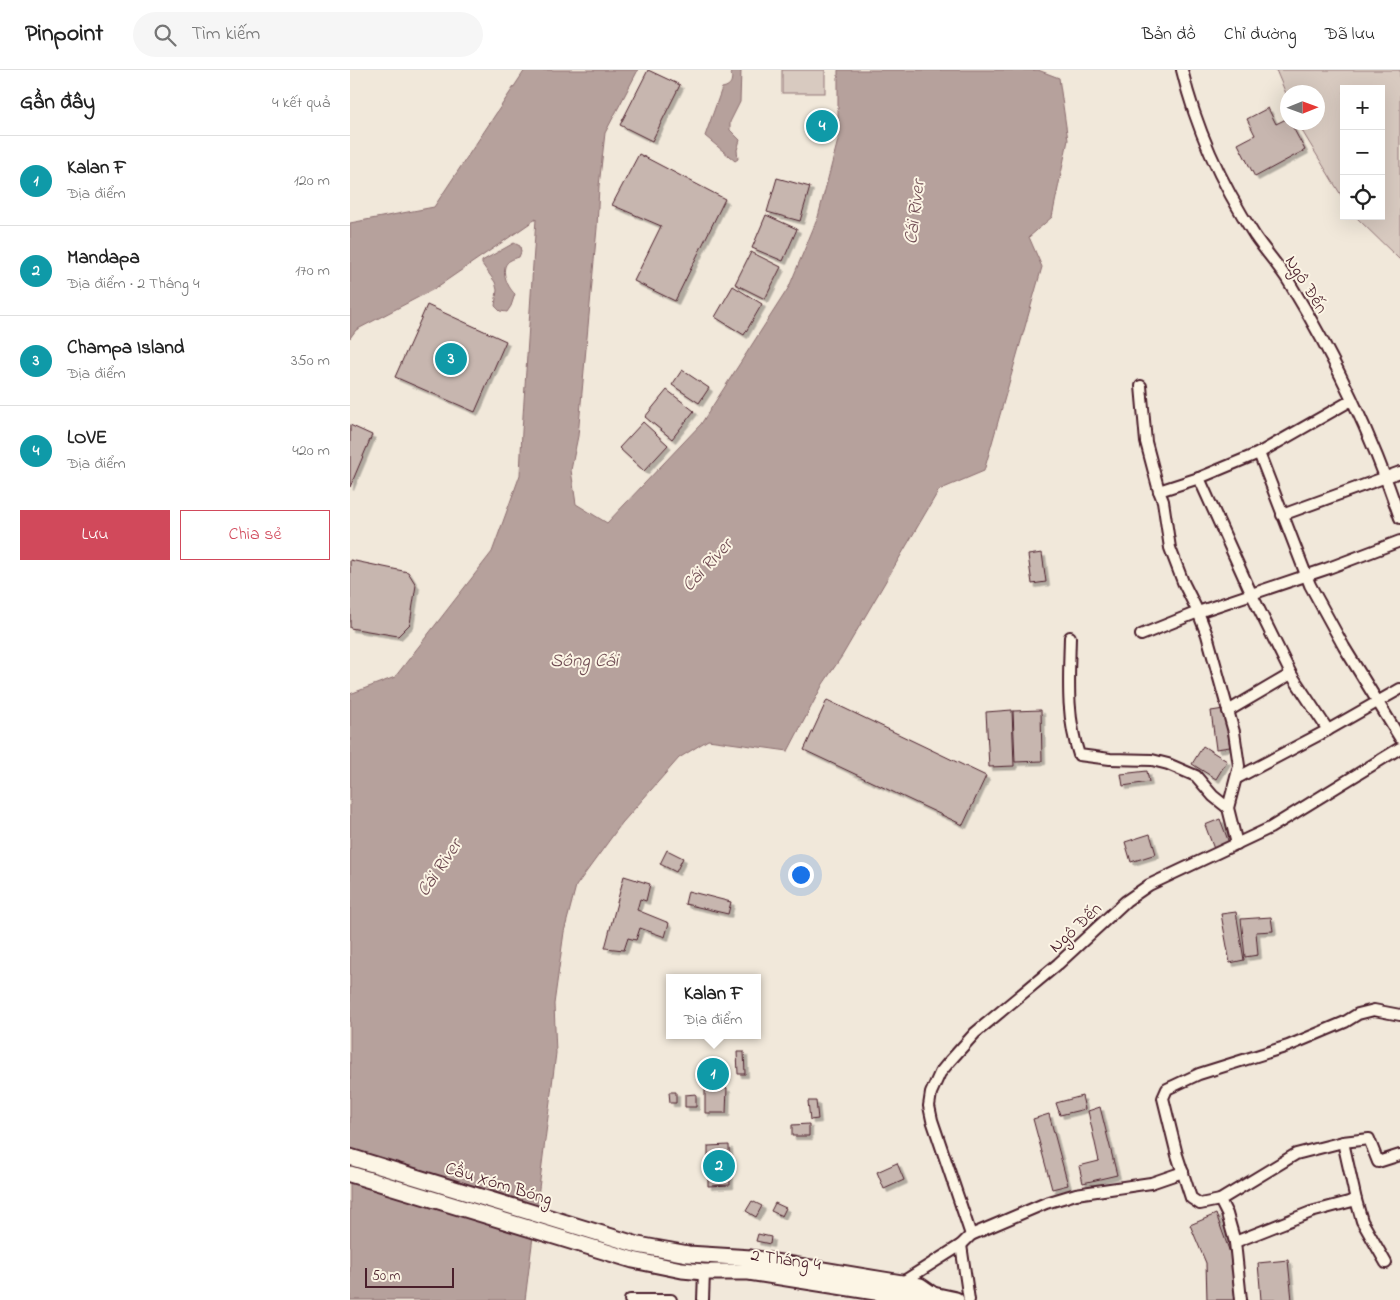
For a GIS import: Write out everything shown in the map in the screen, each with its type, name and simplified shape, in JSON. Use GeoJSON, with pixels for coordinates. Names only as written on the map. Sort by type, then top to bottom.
{"type":"FeatureCollection","features":[{"type":"Feature","properties":{"kind":"main road","name":"Cầu Xóm Bóng"},"geometry":{"type":"LineString","coordinates":[[350,1157],[638,1245]]}},
{"type":"Feature","properties":{"kind":"main road","name":"Cầu Xóm Bóng"},"geometry":{"type":"LineString","coordinates":[[350,1174],[633,1260]]}},
{"type":"Feature","properties":{"kind":"main road","name":"2 Tháng 4"},"geometry":{"type":"LineString","coordinates":[[638,1245],[688,1254],[750,1258],[920,1286],[933,1295],[956,1300]]}},
{"type":"Feature","properties":{"kind":"main road","name":"2 Tháng 4"},"geometry":{"type":"LineString","coordinates":[[633,1260],[682,1270],[749,1272],[919,1299],[933,1295]]}},
{"type":"Feature","properties":{"kind":"street","name":"Ngô Đến"},"geometry":{"type":"LineString","coordinates":[[1182,70],[1198,121],[1222,177],[1253,232],[1288,280],[1352,400],[1386,476],[1400,518]]}},
{"type":"Feature","properties":{"kind":"street"},"geometry":{"type":"LineString","coordinates":[[1141,386],[1146,442],[1162,501],[1170,548],[1183,582],[1198,612],[1234,732],[1239,766],[1228,808],[1237,844]]}},
{"type":"Feature","properties":{"kind":"street"},"geometry":{"type":"LineString","coordinates":[[1159,491],[1199,478],[1259,453],[1352,400]]}},
{"type":"Feature","properties":{"kind":"street"},"geometry":{"type":"LineString","coordinates":[[1259,453],[1305,575],[1336,632],[1400,738]]}},
{"type":"Feature","properties":{"kind":"street"},"geometry":{"type":"LineString","coordinates":[[1282,515],[1400,472]]}},
{"type":"Feature","properties":{"kind":"street"},"geometry":{"type":"LineString","coordinates":[[1199,478],[1251,593],[1291,674],[1328,730]]}},
{"type":"Feature","properties":{"kind":"street"},"geometry":{"type":"LineString","coordinates":[[1141,635],[1198,612],[1305,575],[1326,570],[1400,541]]}},
{"type":"Feature","properties":{"kind":"street"},"geometry":{"type":"LineString","coordinates":[[1070,637],[1068,704],[1072,736],[1079,755],[1110,759],[1152,760],[1176,766],[1196,776],[1213,796],[1228,808]]}},
{"type":"Feature","properties":{"kind":"street"},"geometry":{"type":"LineString","coordinates":[[1228,711],[1291,674]]}},
{"type":"Feature","properties":{"kind":"street"},"geometry":{"type":"LineString","coordinates":[[1237,778],[1400,689]]}},
{"type":"Feature","properties":{"kind":"street","name":"Ngô Đến"},"geometry":{"type":"LineString","coordinates":[[972,1235],[929,1106],[940,1074],[976,1033],[1058,964],[1126,901],[1149,885],[1278,823],[1400,748]]}},
{"type":"Feature","properties":{"kind":"street"},"geometry":{"type":"LineString","coordinates":[[1400,1015],[1374,1010],[1358,1014],[1345,1022],[1288,1046],[1199,1074],[1167,1089],[1163,1098],[1176,1155],[1191,1198],[1200,1204],[1220,1200],[1296,1154],[1343,1142],[1369,1139],[1378,1162],[1400,1155]]}},
{"type":"Feature","properties":{"kind":"street"},"geometry":{"type":"LineString","coordinates":[[1343,1142],[1362,1221],[1386,1263]]}},
{"type":"Feature","properties":{"kind":"street"},"geometry":{"type":"LineString","coordinates":[[901,1283],[961,1245],[972,1235],[1046,1203],[1076,1194],[1151,1184],[1183,1172]]}},
{"type":"Feature","properties":{"kind":"street"},"geometry":{"type":"LineString","coordinates":[[1220,1200],[1233,1232],[1241,1300]]}},
{"type":"Feature","properties":{"kind":"street"},"geometry":{"type":"LineString","coordinates":[[1235,1242],[1311,1212],[1356,1200]]}},
{"type":"Feature","properties":{"kind":"street"},"geometry":{"type":"LineString","coordinates":[[961,1245],[970,1300]]}},
{"type":"Feature","properties":{"kind":"street"},"geometry":{"type":"LineString","coordinates":[[703,1300],[704,1272]]}},
{"type":"Feature","properties":{"kind":"street"},"geometry":{"type":"LineString","coordinates":[[630,1300],[671,1300]]}},
{"type":"Feature","properties":{"kind":"shaded area"},"geometry":{"type":"Polygon","coordinates":[[[782,70],[825,70],[825,93],[782,93],[782,70]]]}},
{"type":"Feature","properties":{"kind":"shaded area"},"geometry":{"type":"Polygon","coordinates":[[[1276,70],[1400,70],[1400,260],[1359,220],[1385,220],[1385,85],[1340,85],[1340,193],[1302,130],[1325,130],[1325,85],[1282,85],[1276,70]]]}},
{"type":"Feature","properties":{"kind":"water","name":"Sông Cái"},"geometry":{"type":"Polygon","coordinates":[[[525,70],[638,70],[605,133],[578,436],[571,470],[576,504],[607,523],[701,424],[789,287],[818,217],[838,140],[838,70],[1038,70],[1059,78],[1068,140],[1052,217],[1029,237],[1042,267],[984,471],[939,490],[842,656],[823,684],[788,751],[708,740],[679,758],[622,823],[576,886],[564,932],[554,1004],[556,1053],[525,1300],[350,1300],[350,694],[395,677],[492,552],[520,475],[536,219],[434,289],[356,330],[350,338],[350,223],[434,207],[525,70]]]}},
{"type":"Feature","properties":{"kind":"water"},"geometry":{"type":"Polygon","coordinates":[[[730,70],[741,70],[740,102],[730,122],[730,130],[740,140],[737,150],[738,159],[735,161],[705,136],[722,88],[730,84],[732,76],[730,70]]]}},
{"type":"Feature","properties":{"kind":"water"},"geometry":{"type":"Polygon","coordinates":[[[514,243],[520,246],[521,252],[519,257],[507,263],[504,272],[509,287],[515,294],[507,312],[500,311],[495,306],[497,290],[495,282],[482,264],[482,261],[514,243]]]}},
{"type":"Feature","properties":{"kind":"building"},"geometry":{"type":"Polygon","coordinates":[[[648,70],[680,85],[652,141],[620,125],[648,70]]]}},
{"type":"Feature","properties":{"kind":"building"},"geometry":{"type":"Polygon","coordinates":[[[1268,108],[1276,124],[1280,122],[1280,130],[1294,130],[1305,150],[1255,177],[1238,144],[1255,135],[1247,119],[1268,108]]]}},
{"type":"Feature","properties":{"kind":"building"},"geometry":{"type":"Polygon","coordinates":[[[639,154],[725,199],[675,301],[634,281],[661,226],[612,205],[639,154]]]}},
{"type":"Feature","properties":{"kind":"building"},"geometry":{"type":"Polygon","coordinates":[[[777,178],[810,187],[800,221],[767,212],[777,178]]]}},
{"type":"Feature","properties":{"kind":"building"},"geometry":{"type":"Polygon","coordinates":[[[766,215],[797,229],[783,261],[752,248],[766,215]]]}},
{"type":"Feature","properties":{"kind":"building"},"geometry":{"type":"Polygon","coordinates":[[[751,252],[781,267],[765,299],[735,284],[751,252]]]}},
{"type":"Feature","properties":{"kind":"building"},"geometry":{"type":"Polygon","coordinates":[[[733,286],[762,304],[744,335],[715,317],[733,286]]]}},
{"type":"Feature","properties":{"kind":"building"},"geometry":{"type":"Polygon","coordinates":[[[427,305],[506,341],[475,412],[395,377],[427,305]]]}},
{"type":"Feature","properties":{"kind":"building"},"geometry":{"type":"Polygon","coordinates":[[[682,370],[709,388],[699,403],[672,385],[682,370]]]}},
{"type":"Feature","properties":{"kind":"building"},"geometry":{"type":"Polygon","coordinates":[[[667,390],[694,411],[672,439],[645,417],[667,390]]]}},
{"type":"Feature","properties":{"kind":"building"},"geometry":{"type":"Polygon","coordinates":[[[643,422],[668,445],[644,471],[619,448],[643,422]]]}},
{"type":"Feature","properties":{"kind":"building"},"geometry":{"type":"Polygon","coordinates":[[[350,425],[372,435],[350,487],[350,425]]]}},
{"type":"Feature","properties":{"kind":"building"},"geometry":{"type":"Polygon","coordinates":[[[1042,553],[1046,582],[1032,584],[1028,555],[1042,553]]]}},
{"type":"Feature","properties":{"kind":"building"},"geometry":{"type":"Polygon","coordinates":[[[350,560],[408,572],[416,585],[410,624],[398,636],[350,628],[350,560]]]}},
{"type":"Feature","properties":{"kind":"building"},"geometry":{"type":"Polygon","coordinates":[[[827,700],[986,776],[963,825],[804,750],[827,700]]]}},
{"type":"Feature","properties":{"kind":"building"},"geometry":{"type":"Polygon","coordinates":[[[1224,709],[1230,747],[1216,749],[1211,711],[1224,709]]]}},
{"type":"Feature","properties":{"kind":"building"},"geometry":{"type":"Polygon","coordinates":[[[1012,710],[1014,766],[989,767],[986,712],[1012,710]]]}},
{"type":"Feature","properties":{"kind":"building"},"geometry":{"type":"Polygon","coordinates":[[[1041,710],[1042,761],[1015,762],[1013,711],[1041,710]]]}},
{"type":"Feature","properties":{"kind":"building"},"geometry":{"type":"Polygon","coordinates":[[[1203,746],[1227,761],[1216,779],[1192,764],[1203,746]]]}},
{"type":"Feature","properties":{"kind":"building"},"geometry":{"type":"Polygon","coordinates":[[[1147,771],[1149,782],[1123,786],[1121,774],[1147,771]]]}},
{"type":"Feature","properties":{"kind":"building"},"geometry":{"type":"Polygon","coordinates":[[[1220,819],[1229,843],[1214,849],[1205,825],[1220,819]]]}},
{"type":"Feature","properties":{"kind":"building"},"geometry":{"type":"Polygon","coordinates":[[[1150,834],[1156,854],[1131,862],[1125,842],[1150,834]]]}},
{"type":"Feature","properties":{"kind":"building"},"geometry":{"type":"Polygon","coordinates":[[[667,850],[683,858],[676,872],[660,864],[667,850]]]}},
{"type":"Feature","properties":{"kind":"building"},"geometry":{"type":"Polygon","coordinates":[[[624,876],[650,884],[646,901],[640,899],[637,910],[669,923],[665,937],[640,928],[636,940],[628,938],[624,950],[605,948],[624,876]]]}},
{"type":"Feature","properties":{"kind":"building"},"geometry":{"type":"Polygon","coordinates":[[[688,891],[731,902],[728,914],[685,904],[688,891]]]}},
{"type":"Feature","properties":{"kind":"building"},"geometry":{"type":"Polygon","coordinates":[[[1236,912],[1244,960],[1230,963],[1221,914],[1236,912]]]}},
{"type":"Feature","properties":{"kind":"building"},"geometry":{"type":"Polygon","coordinates":[[[1271,917],[1273,931],[1256,932],[1258,955],[1245,957],[1241,919],[1271,917]]]}},
{"type":"Feature","properties":{"kind":"building"},"geometry":{"type":"Polygon","coordinates":[[[737,1052],[744,1052],[745,1074],[738,1074],[737,1052]]]}},
{"type":"Feature","properties":{"kind":"building"},"geometry":{"type":"Polygon","coordinates":[[[705,1087],[727,1088],[726,1113],[705,1113],[705,1087]]]}},
{"type":"Feature","properties":{"kind":"building"},"geometry":{"type":"Polygon","coordinates":[[[669,1092],[676,1092],[676,1103],[670,1103],[669,1092]]]}},
{"type":"Feature","properties":{"kind":"building"},"geometry":{"type":"Polygon","coordinates":[[[696,1094],[696,1107],[685,1107],[685,1095],[696,1094]]]}},
{"type":"Feature","properties":{"kind":"building"},"geometry":{"type":"Polygon","coordinates":[[[1082,1096],[1085,1109],[1060,1115],[1056,1103],[1082,1096]]]}},
{"type":"Feature","properties":{"kind":"building"},"geometry":{"type":"Polygon","coordinates":[[[808,1101],[816,1101],[818,1119],[810,1120],[808,1101]]]}},
{"type":"Feature","properties":{"kind":"building"},"geometry":{"type":"Polygon","coordinates":[[[1100,1107],[1117,1175],[1083,1183],[1079,1166],[1099,1161],[1088,1111],[1100,1107]]]}},
{"type":"Feature","properties":{"kind":"building"},"geometry":{"type":"Polygon","coordinates":[[[1049,1114],[1068,1185],[1052,1189],[1033,1119],[1049,1114]]]}},
{"type":"Feature","properties":{"kind":"building"},"geometry":{"type":"Polygon","coordinates":[[[809,1124],[809,1136],[792,1136],[792,1125],[809,1124]]]}},
{"type":"Feature","properties":{"kind":"building"},"geometry":{"type":"Polygon","coordinates":[[[729,1145],[730,1185],[708,1186],[708,1146],[729,1145]]]}},
{"type":"Feature","properties":{"kind":"building"},"geometry":{"type":"Polygon","coordinates":[[[897,1163],[904,1180],[884,1189],[877,1172],[897,1163]]]}},
{"type":"Feature","properties":{"kind":"building"},"geometry":{"type":"Polygon","coordinates":[[[752,1201],[762,1206],[756,1217],[746,1211],[752,1201]]]}},
{"type":"Feature","properties":{"kind":"building"},"geometry":{"type":"Polygon","coordinates":[[[775,1203],[786,1208],[782,1216],[771,1211],[775,1203]]]}},
{"type":"Feature","properties":{"kind":"building"},"geometry":{"type":"Polygon","coordinates":[[[1216,1214],[1233,1261],[1236,1300],[1207,1300],[1206,1263],[1190,1225],[1216,1214]]]}},
{"type":"Feature","properties":{"kind":"building"},"geometry":{"type":"Polygon","coordinates":[[[758,1234],[771,1237],[770,1244],[756,1241],[758,1234]]]}},
{"type":"Feature","properties":{"kind":"building"},"geometry":{"type":"Polygon","coordinates":[[[1288,1260],[1292,1300],[1261,1300],[1258,1263],[1288,1260]]]}},
{"type":"Feature","properties":{"kind":"place","name":"LOVE"},"geometry":{"type":"Point","coordinates":[822,126]}},
{"type":"Feature","properties":{"kind":"place","name":"Champa Island"},"geometry":{"type":"Point","coordinates":[451,359]}},
{"type":"Feature","properties":{"kind":"place","name":"Kalan F"},"geometry":{"type":"Point","coordinates":[713,1074]}},
{"type":"Feature","properties":{"kind":"place","name":"Mandapa"},"geometry":{"type":"Point","coordinates":[719,1166]}},
{"type":"Feature","properties":{"kind":"water label","name":"Cái River"},"geometry":{"type":"Point","coordinates":[913,212]}},
{"type":"Feature","properties":{"kind":"water label","name":"Cái River"},"geometry":{"type":"Point","coordinates":[706,564]}},
{"type":"Feature","properties":{"kind":"water label","name":"Cái River"},"geometry":{"type":"Point","coordinates":[438,867]}}]}
